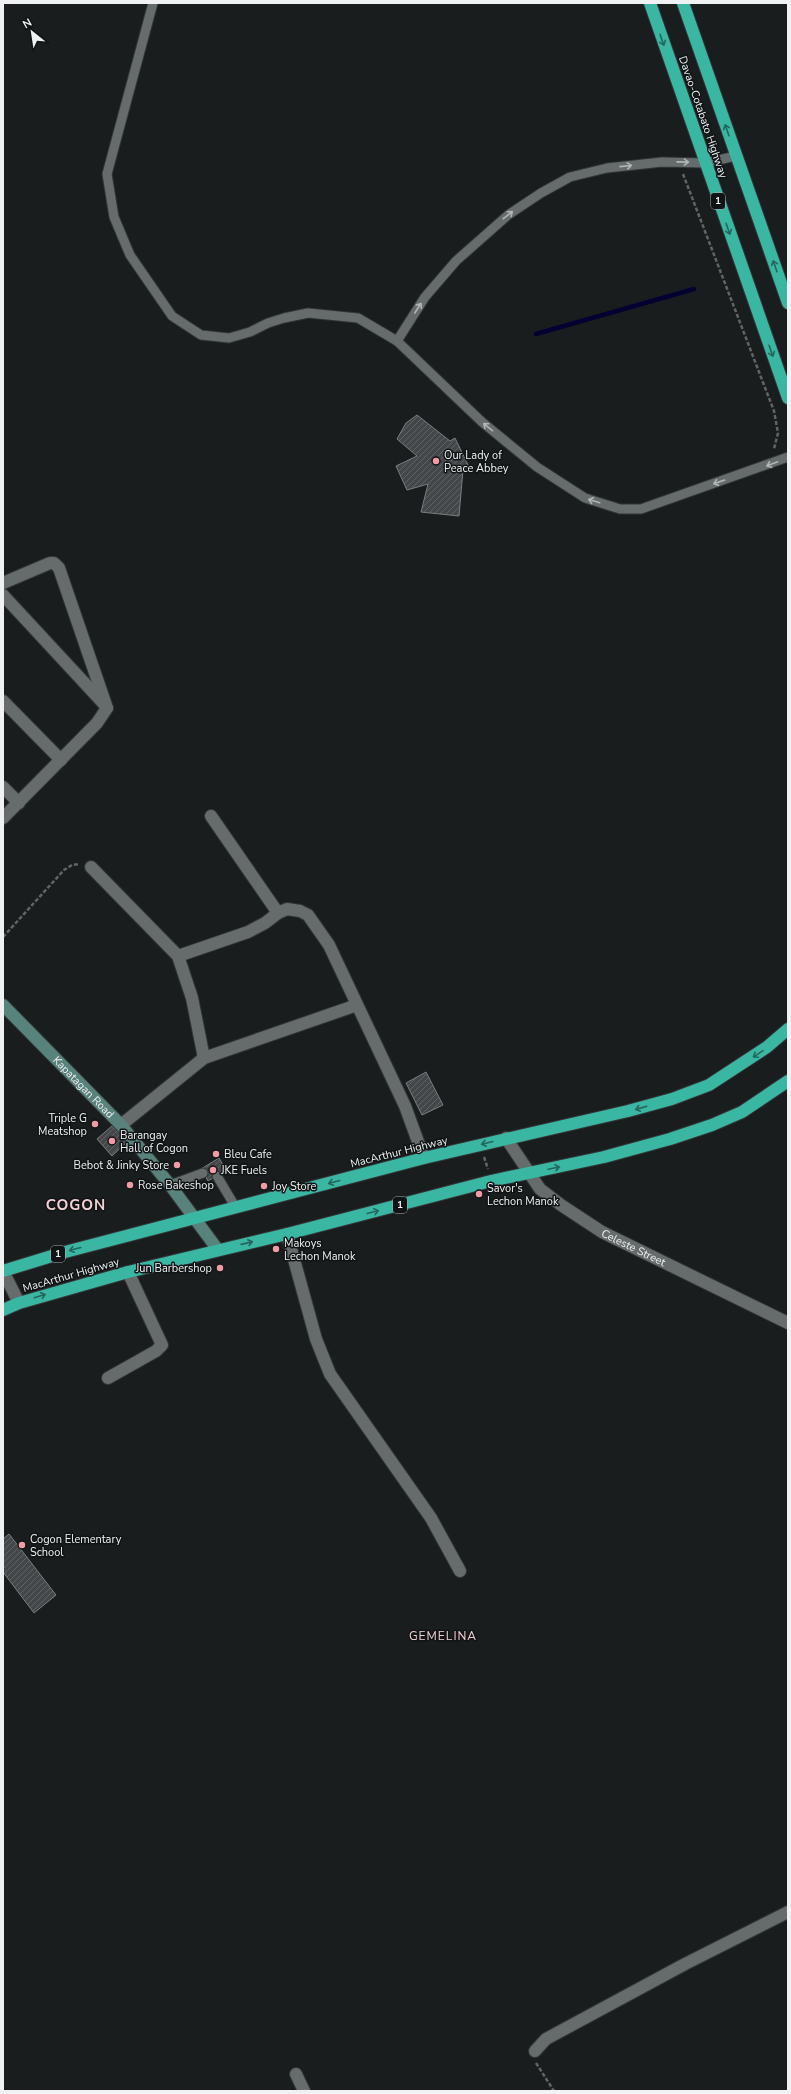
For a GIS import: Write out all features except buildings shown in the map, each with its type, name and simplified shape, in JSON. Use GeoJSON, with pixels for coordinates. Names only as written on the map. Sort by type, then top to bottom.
{"type":"FeatureCollection","features":[{"type":"Feature","properties":{"kind":"highway","name":"Davao-Cotabato Highway"},"geometry":{"type":"LineString","coordinates":[[650,3],[788,398]]}},
{"type":"Feature","properties":{"kind":"highway","name":"Davao-Cotabato Highway"},"geometry":{"type":"LineString","coordinates":[[683,3],[788,303]]}},
{"type":"Feature","properties":{"kind":"highway","name":"MacArthur Highway"},"geometry":{"type":"LineString","coordinates":[[3,1271],[65,1252],[424,1158],[628,1111],[672,1099],[710,1085],[767,1047],[788,1029]]}},
{"type":"Feature","properties":{"kind":"highway","name":"MacArthur Highway"},"geometry":{"type":"LineString","coordinates":[[3,1310],[18,1303],[128,1272],[287,1234],[491,1181],[604,1157],[670,1139],[712,1125],[742,1112],[788,1081]]}},
{"type":"Feature","properties":{"kind":"main road","name":"Kapatagan Road"},"geometry":{"type":"LineString","coordinates":[[3,1005],[121,1125],[170,1185],[218,1250]]}},
{"type":"Feature","properties":{"kind":"street"},"geometry":{"type":"LineString","coordinates":[[3,583],[50,563],[54,564],[58,568],[107,708]]}},
{"type":"Feature","properties":{"kind":"street"},"geometry":{"type":"LineString","coordinates":[[3,595],[107,708]]}},
{"type":"Feature","properties":{"kind":"street"},"geometry":{"type":"LineString","coordinates":[[3,701],[61,760]]}},
{"type":"Feature","properties":{"kind":"street"},"geometry":{"type":"LineString","coordinates":[[3,818],[98,723],[107,708]]}},
{"type":"Feature","properties":{"kind":"street"},"geometry":{"type":"LineString","coordinates":[[3,788],[19,803]]}},
{"type":"Feature","properties":{"kind":"street"},"geometry":{"type":"LineString","coordinates":[[211,816],[278,913]]}},
{"type":"Feature","properties":{"kind":"street"},"geometry":{"type":"LineString","coordinates":[[91,867],[178,956],[192,998],[204,1058]]}},
{"type":"Feature","properties":{"kind":"street"},"geometry":{"type":"LineString","coordinates":[[178,956],[248,932],[287,909],[300,911],[308,915],[329,945],[405,1106],[424,1158]]}},
{"type":"Feature","properties":{"kind":"street"},"geometry":{"type":"LineString","coordinates":[[121,1125],[204,1058],[357,1005]]}},
{"type":"Feature","properties":{"kind":"street","name":"Celeste Street"},"geometry":{"type":"LineString","coordinates":[[506,1138],[540,1189],[602,1232],[788,1323]]}},
{"type":"Feature","properties":{"kind":"street"},"geometry":{"type":"LineString","coordinates":[[287,1234],[316,1339],[330,1374],[432,1518],[460,1571]]}},
{"type":"Feature","properties":{"kind":"street"},"geometry":{"type":"LineString","coordinates":[[3,1271],[18,1303]]}},
{"type":"Feature","properties":{"kind":"street"},"geometry":{"type":"LineString","coordinates":[[108,1378],[162,1345],[128,1272]]}},
{"type":"Feature","properties":{"kind":"street"},"geometry":{"type":"LineString","coordinates":[[535,2051],[546,2039],[685,1964],[788,1912]]}},
{"type":"Feature","properties":{"kind":"street"},"geometry":{"type":"LineString","coordinates":[[296,2074],[304,2091]]}},
{"type":"Feature","properties":{"kind":"lane"},"geometry":{"type":"LineString","coordinates":[[153,3],[107,174],[114,217],[130,255],[172,316],[201,335],[229,338],[250,332],[284,318],[308,313],[358,318],[397,341],[482,422],[537,467],[585,498],[620,509],[641,509],[769,465],[788,457]]}},
{"type":"Feature","properties":{"kind":"lane"},"geometry":{"type":"LineString","coordinates":[[397,341],[425,297],[456,261],[508,215],[541,193],[570,177],[607,168],[678,162],[705,163],[736,156]]}},
{"type":"Feature","properties":{"kind":"lane"},"geometry":{"type":"LineString","coordinates":[[170,1185],[203,1173]]}},
{"type":"Feature","properties":{"kind":"lane"},"geometry":{"type":"LineString","coordinates":[[217,1176],[236,1208]]}},
{"type":"Feature","properties":{"kind":"path"},"geometry":{"type":"LineString","coordinates":[[678,162],[774,411],[778,433],[769,465]]}},
{"type":"Feature","properties":{"kind":"path"},"geometry":{"type":"LineString","coordinates":[[3,937],[64,870],[77,864],[84,864],[91,867]]}},
{"type":"Feature","properties":{"kind":"path"},"geometry":{"type":"LineString","coordinates":[[480,1145],[491,1181]]}},
{"type":"Feature","properties":{"kind":"path"},"geometry":{"type":"LineString","coordinates":[[535,2051],[537,2064],[554,2091]]}},
{"type":"Feature","properties":{"kind":"waterway"},"geometry":{"type":"LineString","coordinates":[[536,334],[694,289]]}},
{"type":"Feature","properties":{"kind":"place","name":"Our Lady of Peace Abbey"},"geometry":{"type":"Point","coordinates":[436,461]}},
{"type":"Feature","properties":{"kind":"place","name":"Triple G Meatshop"},"geometry":{"type":"Point","coordinates":[95,1124]}},
{"type":"Feature","properties":{"kind":"place","name":"Barangay Hall of Cogon"},"geometry":{"type":"Point","coordinates":[112,1141]}},
{"type":"Feature","properties":{"kind":"place","name":"Bleu Cafe"},"geometry":{"type":"Point","coordinates":[216,1154]}},
{"type":"Feature","properties":{"kind":"place","name":"Bebot & Jinky Store"},"geometry":{"type":"Point","coordinates":[177,1165]}},
{"type":"Feature","properties":{"kind":"place","name":"JKE Fuels"},"geometry":{"type":"Point","coordinates":[213,1170]}},
{"type":"Feature","properties":{"kind":"place","name":"Rose Bakeshop"},"geometry":{"type":"Point","coordinates":[130,1185]}},
{"type":"Feature","properties":{"kind":"place","name":"Joy Store"},"geometry":{"type":"Point","coordinates":[264,1186]}},
{"type":"Feature","properties":{"kind":"place","name":"Savor's Lechon Manok"},"geometry":{"type":"Point","coordinates":[479,1194]}},
{"type":"Feature","properties":{"kind":"place","name":"Makoys Lechon Manok"},"geometry":{"type":"Point","coordinates":[276,1249]}},
{"type":"Feature","properties":{"kind":"place","name":"Jun Barbershop"},"geometry":{"type":"Point","coordinates":[220,1268]}},
{"type":"Feature","properties":{"kind":"place","name":"Cogon Elementary School"},"geometry":{"type":"Point","coordinates":[22,1545]}},
{"type":"Feature","properties":{"kind":"district","name":"COGON"},"geometry":{"type":"Point","coordinates":[76,1205]}},
{"type":"Feature","properties":{"kind":"district","name":"GEMELINA"},"geometry":{"type":"Point","coordinates":[443,1636]}}]}
